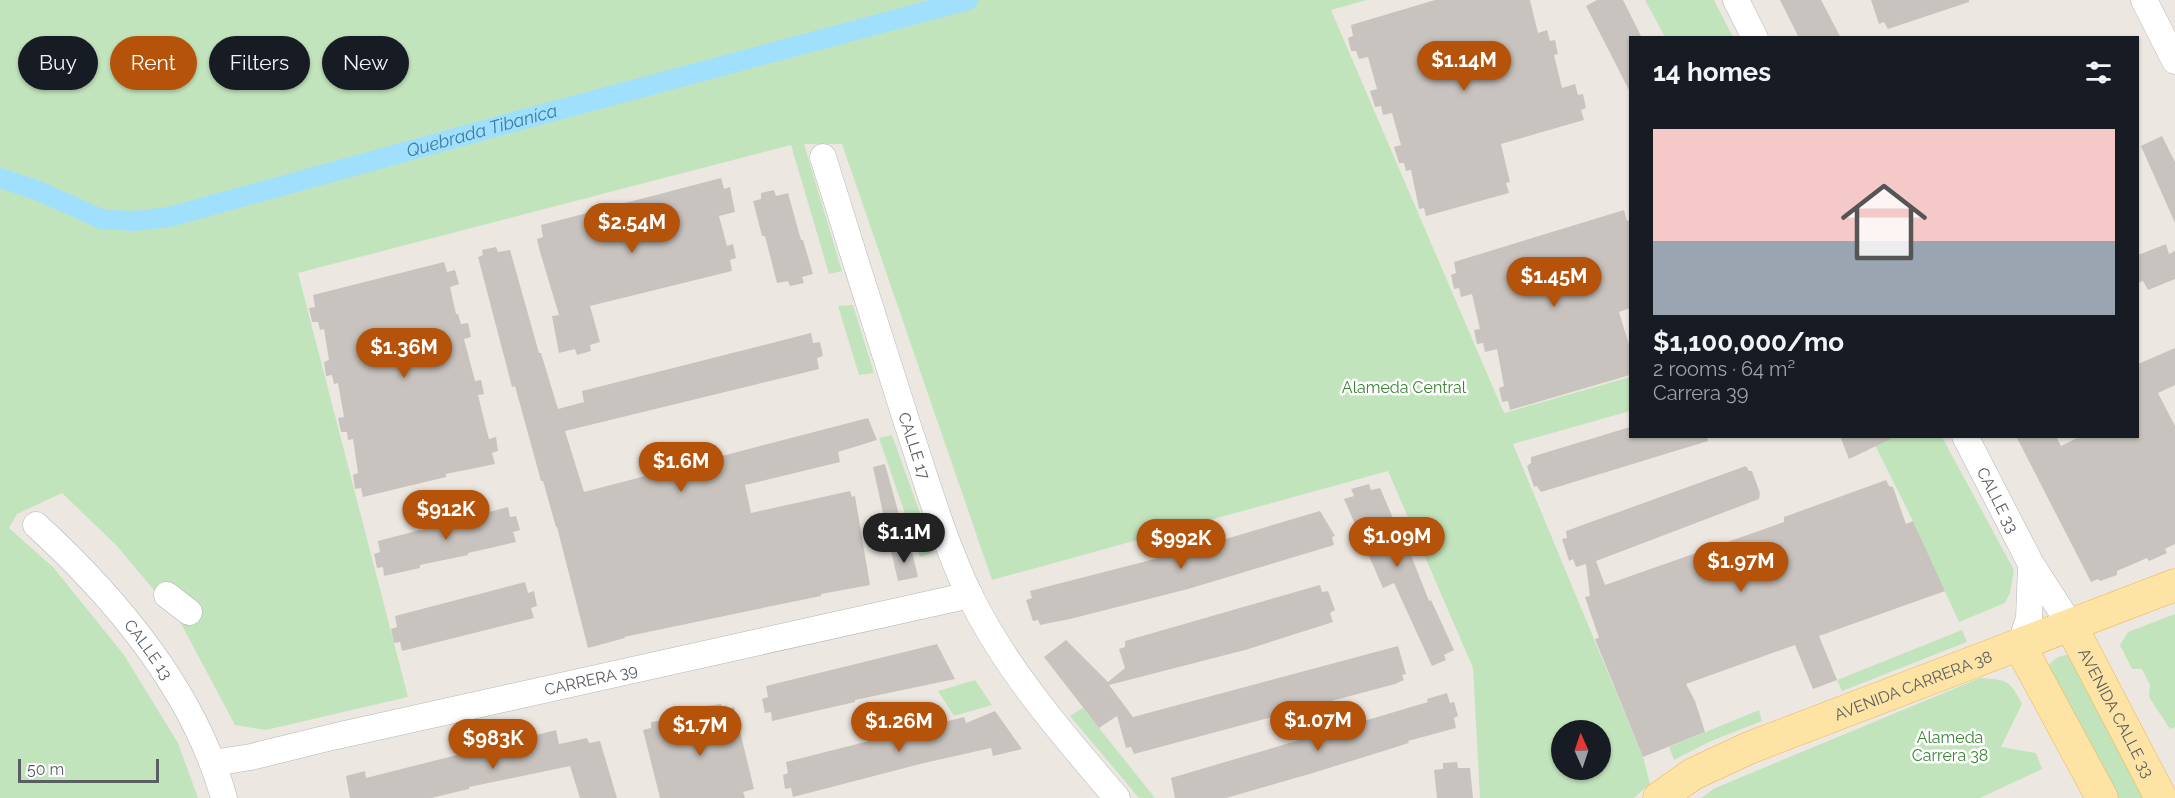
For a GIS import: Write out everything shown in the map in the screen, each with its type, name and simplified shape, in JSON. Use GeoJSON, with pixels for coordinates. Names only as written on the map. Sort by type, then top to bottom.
{"type":"FeatureCollection","features":[{"type":"Feature","properties":{"kind":"main road","name":"AVENIDA CARRERA 38"},"geometry":{"type":"LineString","coordinates":[[1659,798],[1693,774],[1749,748],[2175,585]]}},
{"type":"Feature","properties":{"kind":"main road","name":"AVENIDA CALLE 33"},"geometry":{"type":"LineString","coordinates":[[2071,626],[2161,798]]}},
{"type":"Feature","properties":{"kind":"main road"},"geometry":{"type":"LineString","coordinates":[[2020,646],[2102,798]]}},
{"type":"Feature","properties":{"kind":"street"},"geometry":{"type":"LineString","coordinates":[[1736,0],[1754,36]]}},
{"type":"Feature","properties":{"kind":"street"},"geometry":{"type":"LineString","coordinates":[[2144,0],[2175,61]]}},
{"type":"Feature","properties":{"kind":"street","name":"CALLE 17"},"geometry":{"type":"LineString","coordinates":[[823,157],[939,519],[970,595],[991,633],[1033,695],[1062,734],[1117,798]]}},
{"type":"Feature","properties":{"kind":"street","name":"CALLE 33"},"geometry":{"type":"LineString","coordinates":[[1966,438],[2031,564],[2071,626]]}},
{"type":"Feature","properties":{"kind":"street","name":"CALLE 13"},"geometry":{"type":"LineString","coordinates":[[36,525],[103,592],[156,659],[186,706],[213,763],[224,798]]}},
{"type":"Feature","properties":{"kind":"street","name":"CALLE 33"},"geometry":{"type":"LineString","coordinates":[[2020,646],[2029,618],[2031,564]]}},
{"type":"Feature","properties":{"kind":"street"},"geometry":{"type":"LineString","coordinates":[[167,595],[189,612]]}},
{"type":"Feature","properties":{"kind":"street","name":"CARRERA 39"},"geometry":{"type":"LineString","coordinates":[[213,763],[251,757],[970,595]]}},
{"type":"Feature","properties":{"kind":"green space","name":"Alameda Central"},"geometry":{"type":"Polygon","coordinates":[[[0,0],[1367,0],[1331,10],[1504,413],[1629,377],[1629,411],[1513,444],[1643,757],[1650,784],[1634,798],[1480,798],[1473,668],[1388,471],[992,580],[842,144],[804,144],[842,271],[829,274],[791,145],[298,273],[408,697],[266,730],[235,725],[179,620],[117,546],[62,493],[17,514],[9,528],[53,567],[124,655],[178,743],[198,798],[0,798],[0,0]]]}},
{"type":"Feature","properties":{"kind":"green space"},"geometry":{"type":"Polygon","coordinates":[[[1645,0],[1714,0],[1732,36],[1664,36],[1645,0]]]}},
{"type":"Feature","properties":{"kind":"green space"},"geometry":{"type":"Polygon","coordinates":[[[853,305],[874,373],[859,375],[838,306],[853,305]]]}},
{"type":"Feature","properties":{"kind":"green space"},"geometry":{"type":"Polygon","coordinates":[[[892,435],[934,552],[920,557],[879,438],[892,435]]]}},
{"type":"Feature","properties":{"kind":"green space"},"geometry":{"type":"Polygon","coordinates":[[[1872,438],[1943,438],[2014,570],[2010,593],[2005,603],[1959,622],[1913,521],[1872,438]]]}},
{"type":"Feature","properties":{"kind":"green space"},"geometry":{"type":"Polygon","coordinates":[[[2175,614],[2175,727],[2170,729],[2149,697],[2150,685],[2142,669],[2132,669],[2120,645],[2128,632],[2175,614]]]}},
{"type":"Feature","properties":{"kind":"green space"},"geometry":{"type":"Polygon","coordinates":[[[1962,630],[1967,642],[1842,691],[1837,680],[1962,630]]]}},
{"type":"Feature","properties":{"kind":"green space"},"geometry":{"type":"Polygon","coordinates":[[[2073,653],[2149,798],[2116,798],[2046,667],[2058,657],[2073,653]]]}},
{"type":"Feature","properties":{"kind":"green space","name":"Alameda Carrera 38"},"geometry":{"type":"Polygon","coordinates":[[[1980,678],[2007,682],[2022,704],[2001,747],[2036,753],[2042,769],[1980,798],[1701,798],[1715,788],[1980,678]]]}},
{"type":"Feature","properties":{"kind":"green space"},"geometry":{"type":"Polygon","coordinates":[[[975,680],[992,705],[954,716],[938,691],[975,680]]]}},
{"type":"Feature","properties":{"kind":"green space"},"geometry":{"type":"Polygon","coordinates":[[[1083,708],[1155,798],[1139,798],[1070,716],[1083,708]]]}},
{"type":"Feature","properties":{"kind":"green space"},"geometry":{"type":"Polygon","coordinates":[[[1759,710],[1762,721],[1711,741],[1674,760],[1669,747],[1759,710]]]}},
{"type":"Feature","properties":{"kind":"building"},"geometry":{"type":"Polygon","coordinates":[[[1435,0],[1530,0],[1538,33],[1547,30],[1550,41],[1555,40],[1558,54],[1554,55],[1562,88],[1575,84],[1578,95],[1583,94],[1586,108],[1581,110],[1584,120],[1501,144],[1510,182],[1506,183],[1509,193],[1426,216],[1424,208],[1419,209],[1411,170],[1406,171],[1404,163],[1399,163],[1394,147],[1401,145],[1392,113],[1383,115],[1381,106],[1375,107],[1370,91],[1377,89],[1368,57],[1359,59],[1356,51],[1351,51],[1348,38],[1353,36],[1351,25],[1435,0]]]}},
{"type":"Feature","properties":{"kind":"building"},"geometry":{"type":"Polygon","coordinates":[[[1597,0],[1623,0],[1641,36],[1629,36],[1629,90],[1586,6],[1597,0]]]}},
{"type":"Feature","properties":{"kind":"building"},"geometry":{"type":"Polygon","coordinates":[[[1780,0],[1821,0],[1840,36],[1798,36],[1780,0]]]}},
{"type":"Feature","properties":{"kind":"building"},"geometry":{"type":"Polygon","coordinates":[[[1871,0],[1969,0],[1969,2],[1888,29],[1884,22],[1879,24],[1871,0]]]}},
{"type":"Feature","properties":{"kind":"building"},"geometry":{"type":"Polygon","coordinates":[[[2162,136],[2175,162],[2175,223],[2141,146],[2162,136]]]}},
{"type":"Feature","properties":{"kind":"building"},"geometry":{"type":"Polygon","coordinates":[[[721,178],[724,189],[730,187],[735,212],[719,216],[727,246],[733,244],[736,258],[730,260],[732,271],[590,306],[600,342],[590,345],[591,351],[577,355],[575,349],[559,353],[552,316],[559,315],[537,239],[543,237],[541,225],[721,178]]]}},
{"type":"Feature","properties":{"kind":"building"},"geometry":{"type":"Polygon","coordinates":[[[774,190],[776,196],[788,193],[813,274],[802,277],[804,283],[790,286],[788,281],[777,283],[753,201],[761,199],[761,193],[774,190]]]}},
{"type":"Feature","properties":{"kind":"building"},"geometry":{"type":"Polygon","coordinates":[[[1624,210],[1627,221],[1629,220],[1629,308],[1619,312],[1629,345],[1629,375],[1510,410],[1508,401],[1502,402],[1499,388],[1504,386],[1497,349],[1485,352],[1483,343],[1477,344],[1474,330],[1480,329],[1472,294],[1461,297],[1459,288],[1454,289],[1451,275],[1456,273],[1454,262],[1624,210]]]}},
{"type":"Feature","properties":{"kind":"building"},"geometry":{"type":"Polygon","coordinates":[[[2166,244],[2169,254],[2175,251],[2175,279],[2148,290],[2143,281],[2139,283],[2139,255],[2166,244]]]}},
{"type":"Feature","properties":{"kind":"building"},"geometry":{"type":"Polygon","coordinates":[[[496,247],[498,252],[510,250],[539,353],[541,353],[558,409],[584,402],[582,391],[811,333],[813,343],[820,342],[823,356],[817,358],[819,369],[565,431],[584,492],[868,418],[877,440],[838,452],[840,462],[745,485],[751,513],[850,491],[852,497],[855,496],[870,585],[624,637],[588,648],[557,527],[543,481],[541,481],[515,386],[512,387],[478,257],[483,255],[482,250],[496,247]]]}},
{"type":"Feature","properties":{"kind":"building"},"geometry":{"type":"Polygon","coordinates":[[[444,262],[447,272],[455,270],[459,284],[450,287],[456,314],[461,324],[468,323],[471,337],[464,339],[475,381],[481,380],[484,394],[478,395],[489,439],[496,437],[498,451],[492,453],[495,464],[446,474],[446,477],[363,497],[361,488],[355,489],[353,475],[358,473],[353,439],[348,440],[347,432],[341,432],[338,418],[344,417],[338,383],[334,384],[332,375],[326,376],[324,362],[329,360],[324,329],[320,330],[318,322],[312,322],[309,308],[315,307],[313,295],[444,262]]]}},
{"type":"Feature","properties":{"kind":"building"},"geometry":{"type":"Polygon","coordinates":[[[2175,348],[2175,385],[2158,393],[2175,426],[2175,544],[2165,549],[2167,553],[2149,561],[2147,558],[2117,571],[2117,575],[2091,582],[2017,438],[2057,438],[2061,446],[2077,438],[2139,438],[2139,364],[2175,348]]]}},
{"type":"Feature","properties":{"kind":"building"},"geometry":{"type":"Polygon","coordinates":[[[1629,427],[1629,438],[1707,438],[1708,441],[1541,492],[1537,486],[1534,487],[1527,466],[1531,463],[1531,457],[1629,427]]]}},
{"type":"Feature","properties":{"kind":"building"},"geometry":{"type":"Polygon","coordinates":[[[1841,438],[1893,438],[1849,459],[1841,438]]]}},
{"type":"Feature","properties":{"kind":"building"},"geometry":{"type":"Polygon","coordinates":[[[885,464],[900,518],[885,522],[873,467],[885,464]]]}},
{"type":"Feature","properties":{"kind":"building"},"geometry":{"type":"Polygon","coordinates":[[[1746,466],[1749,471],[1752,471],[1760,493],[1759,499],[1596,561],[1605,585],[1784,522],[1784,517],[1886,480],[1889,486],[1893,487],[1906,524],[1913,521],[1945,591],[1819,636],[1837,680],[1813,689],[1795,645],[1686,684],[1695,701],[1705,732],[1643,757],[1595,639],[1599,638],[1585,597],[1590,596],[1586,564],[1576,567],[1573,559],[1569,561],[1562,539],[1567,538],[1566,531],[1746,466]]]}},
{"type":"Feature","properties":{"kind":"building"},"geometry":{"type":"Polygon","coordinates":[[[1369,484],[1371,490],[1380,488],[1405,546],[1407,545],[1429,601],[1431,600],[1454,650],[1444,655],[1446,660],[1432,666],[1394,583],[1383,588],[1344,499],[1354,496],[1351,489],[1369,484]]]}},
{"type":"Feature","properties":{"kind":"building"},"geometry":{"type":"Polygon","coordinates":[[[508,507],[510,517],[516,516],[520,530],[513,532],[516,542],[384,576],[383,567],[377,568],[374,554],[380,552],[378,541],[508,507]]]}},
{"type":"Feature","properties":{"kind":"building"},"geometry":{"type":"Polygon","coordinates":[[[1320,511],[1335,536],[1332,537],[1334,545],[1188,589],[1070,619],[1040,625],[1038,620],[1033,621],[1026,600],[1032,598],[1030,591],[1182,552],[1320,511]]]}},
{"type":"Feature","properties":{"kind":"building"},"geometry":{"type":"Polygon","coordinates":[[[911,547],[918,577],[898,581],[891,551],[911,547]]]}},
{"type":"Feature","properties":{"kind":"building"},"geometry":{"type":"Polygon","coordinates":[[[525,582],[528,593],[534,591],[537,606],[531,608],[534,618],[402,651],[400,642],[394,643],[391,629],[397,627],[395,616],[525,582]]]}},
{"type":"Feature","properties":{"kind":"building"},"geometry":{"type":"Polygon","coordinates":[[[1320,585],[1322,592],[1328,591],[1335,610],[1330,613],[1333,622],[1245,650],[1109,685],[1133,717],[1398,646],[1406,674],[1402,675],[1404,680],[1134,754],[1131,747],[1126,748],[1117,716],[1099,728],[1044,657],[1066,640],[1108,682],[1125,668],[1119,649],[1125,647],[1125,641],[1320,585]]]}},
{"type":"Feature","properties":{"kind":"building"},"geometry":{"type":"Polygon","coordinates":[[[937,644],[955,679],[855,700],[855,702],[772,721],[771,712],[765,713],[762,699],[768,697],[766,686],[937,644]]]}},
{"type":"Feature","properties":{"kind":"building"},"geometry":{"type":"Polygon","coordinates":[[[1447,693],[1450,703],[1454,702],[1458,716],[1454,718],[1456,728],[1226,798],[1175,798],[1171,778],[1428,702],[1427,699],[1447,693]]]}},
{"type":"Feature","properties":{"kind":"building"},"geometry":{"type":"Polygon","coordinates":[[[721,704],[723,709],[734,707],[754,789],[743,792],[745,798],[660,798],[643,730],[651,728],[651,722],[665,720],[666,726],[700,720],[699,713],[707,712],[707,706],[721,704]]]}},
{"type":"Feature","properties":{"kind":"building"},"geometry":{"type":"Polygon","coordinates":[[[995,711],[1022,749],[993,756],[991,748],[793,797],[791,788],[785,789],[783,775],[788,773],[786,762],[964,717],[966,723],[995,711]]]}},
{"type":"Feature","properties":{"kind":"building"},"geometry":{"type":"Polygon","coordinates":[[[556,730],[559,744],[587,738],[589,743],[600,741],[617,798],[580,798],[570,766],[469,787],[469,789],[431,798],[350,798],[346,776],[365,771],[366,778],[556,730]]]}},
{"type":"Feature","properties":{"kind":"building"},"geometry":{"type":"Polygon","coordinates":[[[1457,762],[1458,768],[1470,768],[1473,798],[1437,798],[1434,770],[1443,769],[1443,763],[1457,762]]]}},
{"type":"Feature","properties":{"kind":"waterway","name":"Quebrada Tibaníca"},"geometry":{"type":"LineString","coordinates":[[0,178],[39,191],[101,219],[134,221],[169,217],[968,0]]}}]}
